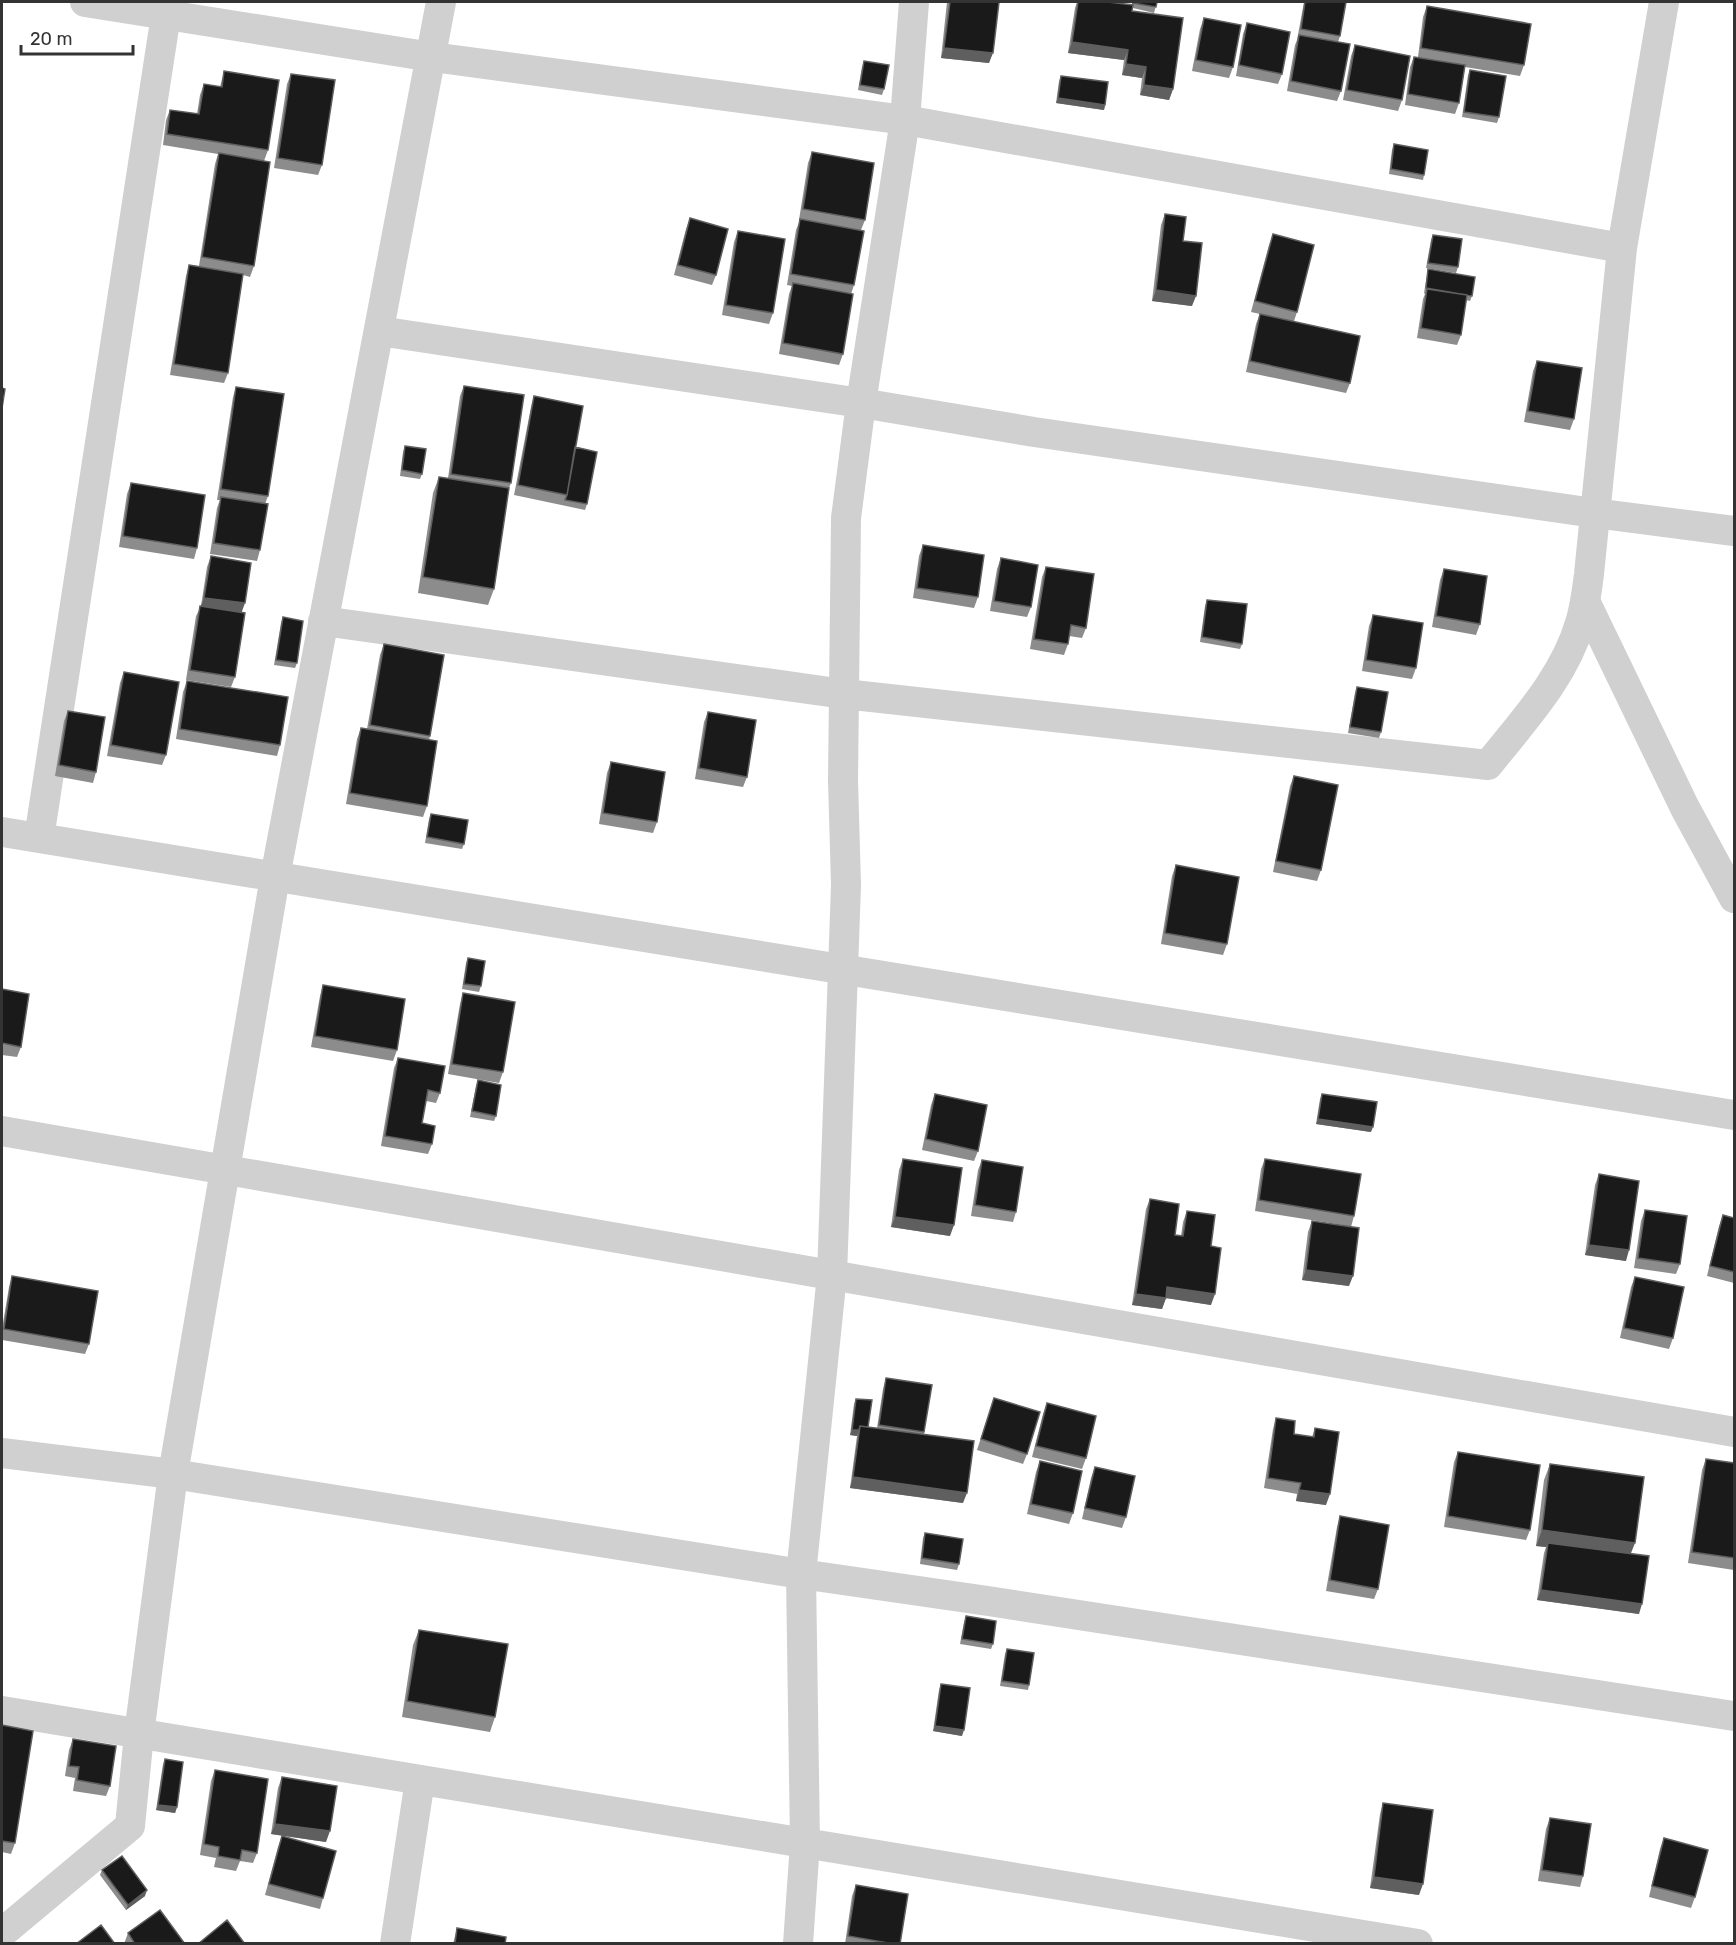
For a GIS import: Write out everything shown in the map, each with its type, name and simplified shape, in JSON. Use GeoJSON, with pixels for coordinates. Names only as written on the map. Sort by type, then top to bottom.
{"type":"FeatureCollection","features":[{"type":"Feature","properties":{"kind":"street"},"geometry":{"type":"LineString","coordinates":[[85,2],[167,8],[432,57],[905,120],[1622,248]]}},
{"type":"Feature","properties":{"kind":"street"},"geometry":{"type":"LineString","coordinates":[[2,1933],[130,1826],[139,1734],[173,1474],[275,877],[441,2]]}},
{"type":"Feature","properties":{"kind":"street"},"geometry":{"type":"LineString","coordinates":[[798,1944],[805,1843],[801,1574],[832,1275],[846,885],[843,780],[846,518],[861,403],[905,120],[914,2]]}},
{"type":"Feature","properties":{"kind":"street"},"geometry":{"type":"LineString","coordinates":[[323,621],[844,694],[1488,765],[1527,717],[1557,674],[1580,624],[1590,574],[1594,513],[1622,248],[1664,2]]}},
{"type":"Feature","properties":{"kind":"street"},"geometry":{"type":"LineString","coordinates":[[39,838],[167,8]]}},
{"type":"Feature","properties":{"kind":"street"},"geometry":{"type":"LineString","coordinates":[[379,331],[861,403],[1034,432],[1734,531]]}},
{"type":"Feature","properties":{"kind":"street"},"geometry":{"type":"LineString","coordinates":[[1585,601],[1685,808],[1734,898]]}},
{"type":"Feature","properties":{"kind":"street"},"geometry":{"type":"LineString","coordinates":[[2,832],[1734,1115]]}},
{"type":"Feature","properties":{"kind":"street"},"geometry":{"type":"LineString","coordinates":[[2,1131],[1734,1432]]}},
{"type":"Feature","properties":{"kind":"street"},"geometry":{"type":"LineString","coordinates":[[2,1453],[173,1474],[801,1574],[1734,1716]]}},
{"type":"Feature","properties":{"kind":"street"},"geometry":{"type":"LineString","coordinates":[[2,1711],[1418,1944]]}},
{"type":"Feature","properties":{"kind":"street"},"geometry":{"type":"LineString","coordinates":[[395,1944],[420,1779]]}},
{"type":"Feature","properties":{"kind":"building"},"geometry":{"type":"Polygon","coordinates":[[[950,2],[999,2],[993,53],[944,48],[950,2]]]}},
{"type":"Feature","properties":{"kind":"building"},"geometry":{"type":"Polygon","coordinates":[[[1078,2],[1133,5],[1132,11],[1183,18],[1173,89],[1144,85],[1146,67],[1126,64],[1128,50],[1072,42],[1078,2]]]}},
{"type":"Feature","properties":{"kind":"building"},"geometry":{"type":"Polygon","coordinates":[[[1133,2],[1157,2],[1156,7],[1133,2]]]}},
{"type":"Feature","properties":{"kind":"building"},"geometry":{"type":"Polygon","coordinates":[[[1305,2],[1346,2],[1340,36],[1301,29],[1305,2]]]}},
{"type":"Feature","properties":{"kind":"building"},"geometry":{"type":"Polygon","coordinates":[[[1427,6],[1531,24],[1524,65],[1421,48],[1427,6]]]}},
{"type":"Feature","properties":{"kind":"building"},"geometry":{"type":"Polygon","coordinates":[[[1204,18],[1241,25],[1233,67],[1196,60],[1204,18]]]}},
{"type":"Feature","properties":{"kind":"building"},"geometry":{"type":"Polygon","coordinates":[[[1247,23],[1290,32],[1282,74],[1239,65],[1247,23]]]}},
{"type":"Feature","properties":{"kind":"building"},"geometry":{"type":"Polygon","coordinates":[[[1299,35],[1350,44],[1341,91],[1291,81],[1299,35]]]}},
{"type":"Feature","properties":{"kind":"building"},"geometry":{"type":"Polygon","coordinates":[[[1355,45],[1410,56],[1402,100],[1347,90],[1355,45]]]}},
{"type":"Feature","properties":{"kind":"building"},"geometry":{"type":"Polygon","coordinates":[[[1414,57],[1465,65],[1459,103],[1408,94],[1414,57]]]}},
{"type":"Feature","properties":{"kind":"building"},"geometry":{"type":"Polygon","coordinates":[[[864,61],[889,65],[884,89],[860,85],[864,61]]]}},
{"type":"Feature","properties":{"kind":"building"},"geometry":{"type":"Polygon","coordinates":[[[1470,70],[1506,76],[1499,117],[1464,112],[1470,70]]]}},
{"type":"Feature","properties":{"kind":"building"},"geometry":{"type":"Polygon","coordinates":[[[224,71],[279,80],[268,150],[167,134],[170,110],[199,114],[204,84],[222,87],[224,71]]]}},
{"type":"Feature","properties":{"kind":"building"},"geometry":{"type":"Polygon","coordinates":[[[291,74],[335,80],[322,165],[278,158],[291,74]]]}},
{"type":"Feature","properties":{"kind":"building"},"geometry":{"type":"Polygon","coordinates":[[[1061,76],[1108,82],[1105,105],[1058,98],[1061,76]]]}},
{"type":"Feature","properties":{"kind":"building"},"geometry":{"type":"Polygon","coordinates":[[[1394,144],[1428,150],[1424,175],[1391,169],[1394,144]]]}},
{"type":"Feature","properties":{"kind":"building"},"geometry":{"type":"Polygon","coordinates":[[[812,152],[874,163],[865,220],[803,209],[812,152]]]}},
{"type":"Feature","properties":{"kind":"building"},"geometry":{"type":"Polygon","coordinates":[[[219,153],[270,162],[254,266],[202,257],[219,153]]]}},
{"type":"Feature","properties":{"kind":"building"},"geometry":{"type":"Polygon","coordinates":[[[1165,214],[1186,217],[1183,241],[1202,243],[1196,296],[1156,290],[1165,214]]]}},
{"type":"Feature","properties":{"kind":"building"},"geometry":{"type":"Polygon","coordinates":[[[690,218],[728,229],[716,275],[678,265],[690,218]]]}},
{"type":"Feature","properties":{"kind":"building"},"geometry":{"type":"Polygon","coordinates":[[[800,219],[864,231],[854,285],[791,274],[800,219]]]}},
{"type":"Feature","properties":{"kind":"building"},"geometry":{"type":"Polygon","coordinates":[[[738,231],[785,239],[773,313],[726,305],[738,231]]]}},
{"type":"Feature","properties":{"kind":"building"},"geometry":{"type":"Polygon","coordinates":[[[1273,234],[1314,245],[1297,312],[1255,301],[1273,234]]]}},
{"type":"Feature","properties":{"kind":"building"},"geometry":{"type":"Polygon","coordinates":[[[1433,235],[1462,239],[1458,267],[1428,263],[1433,235]]]}},
{"type":"Feature","properties":{"kind":"building"},"geometry":{"type":"Polygon","coordinates":[[[189,265],[243,274],[228,373],[174,364],[189,265]]]}},
{"type":"Feature","properties":{"kind":"building"},"geometry":{"type":"Polygon","coordinates":[[[1428,269],[1475,277],[1472,296],[1426,288],[1428,269]]]}},
{"type":"Feature","properties":{"kind":"building"},"geometry":{"type":"Polygon","coordinates":[[[793,283],[853,294],[843,354],[783,343],[793,283]]]}},
{"type":"Feature","properties":{"kind":"building"},"geometry":{"type":"Polygon","coordinates":[[[1427,289],[1467,295],[1461,335],[1421,328],[1427,289]]]}},
{"type":"Feature","properties":{"kind":"building"},"geometry":{"type":"Polygon","coordinates":[[[1260,314],[1360,336],[1350,383],[1250,361],[1260,314]]]}},
{"type":"Feature","properties":{"kind":"building"},"geometry":{"type":"Polygon","coordinates":[[[1537,361],[1582,368],[1574,419],[1528,411],[1537,361]]]}},
{"type":"Feature","properties":{"kind":"building"},"geometry":{"type":"Polygon","coordinates":[[[464,386],[524,395],[511,483],[451,474],[464,386]]]}},
{"type":"Feature","properties":{"kind":"building"},"geometry":{"type":"Polygon","coordinates":[[[236,387],[284,394],[268,496],[221,489],[236,387]]]}},
{"type":"Feature","properties":{"kind":"building"},"geometry":{"type":"Polygon","coordinates":[[[2,388],[5,389],[2,408],[2,388]]]}},
{"type":"Feature","properties":{"kind":"building"},"geometry":{"type":"Polygon","coordinates":[[[534,396],[583,406],[567,495],[518,485],[534,396]]]}},
{"type":"Feature","properties":{"kind":"building"},"geometry":{"type":"Polygon","coordinates":[[[405,446],[426,449],[422,474],[402,470],[405,446]]]}},
{"type":"Feature","properties":{"kind":"building"},"geometry":{"type":"Polygon","coordinates":[[[575,447],[597,452],[587,504],[565,500],[575,447]]]}},
{"type":"Feature","properties":{"kind":"building"},"geometry":{"type":"Polygon","coordinates":[[[439,477],[509,488],[494,589],[423,577],[439,477]]]}},
{"type":"Feature","properties":{"kind":"building"},"geometry":{"type":"Polygon","coordinates":[[[131,483],[205,495],[197,548],[123,536],[131,483]]]}},
{"type":"Feature","properties":{"kind":"building"},"geometry":{"type":"Polygon","coordinates":[[[221,497],[268,504],[260,550],[214,543],[221,497]]]}},
{"type":"Feature","properties":{"kind":"building"},"geometry":{"type":"Polygon","coordinates":[[[923,545],[984,555],[978,597],[917,588],[923,545]]]}},
{"type":"Feature","properties":{"kind":"building"},"geometry":{"type":"Polygon","coordinates":[[[211,556],[251,563],[245,603],[204,598],[211,556]]]}},
{"type":"Feature","properties":{"kind":"building"},"geometry":{"type":"Polygon","coordinates":[[[1001,558],[1038,565],[1031,607],[994,601],[1001,558]]]}},
{"type":"Feature","properties":{"kind":"building"},"geometry":{"type":"Polygon","coordinates":[[[1046,567],[1094,574],[1086,628],[1071,625],[1068,644],[1034,639],[1046,567]]]}},
{"type":"Feature","properties":{"kind":"building"},"geometry":{"type":"Polygon","coordinates":[[[1444,569],[1487,576],[1480,624],[1436,616],[1444,569]]]}},
{"type":"Feature","properties":{"kind":"building"},"geometry":{"type":"Polygon","coordinates":[[[1207,600],[1247,604],[1242,644],[1202,637],[1207,600]]]}},
{"type":"Feature","properties":{"kind":"building"},"geometry":{"type":"Polygon","coordinates":[[[200,606],[245,613],[235,677],[190,670],[200,606]]]}},
{"type":"Feature","properties":{"kind":"building"},"geometry":{"type":"Polygon","coordinates":[[[1373,615],[1423,623],[1416,668],[1366,660],[1373,615]]]}},
{"type":"Feature","properties":{"kind":"building"},"geometry":{"type":"Polygon","coordinates":[[[283,617],[303,621],[297,663],[276,660],[283,617]]]}},
{"type":"Feature","properties":{"kind":"building"},"geometry":{"type":"Polygon","coordinates":[[[384,644],[444,655],[430,736],[370,725],[384,644]]]}},
{"type":"Feature","properties":{"kind":"building"},"geometry":{"type":"Polygon","coordinates":[[[124,672],[179,682],[166,755],[111,745],[124,672]]]}},
{"type":"Feature","properties":{"kind":"building"},"geometry":{"type":"Polygon","coordinates":[[[187,681],[288,697],[280,745],[180,729],[187,681]]]}},
{"type":"Feature","properties":{"kind":"building"},"geometry":{"type":"Polygon","coordinates":[[[1357,687],[1388,692],[1381,732],[1350,727],[1357,687]]]}},
{"type":"Feature","properties":{"kind":"building"},"geometry":{"type":"Polygon","coordinates":[[[68,711],[105,717],[96,772],[59,765],[68,711]]]}},
{"type":"Feature","properties":{"kind":"building"},"geometry":{"type":"Polygon","coordinates":[[[708,712],[756,720],[747,777],[699,768],[708,712]]]}},
{"type":"Feature","properties":{"kind":"building"},"geometry":{"type":"Polygon","coordinates":[[[361,728],[437,741],[427,806],[350,793],[361,728]]]}},
{"type":"Feature","properties":{"kind":"building"},"geometry":{"type":"Polygon","coordinates":[[[611,762],[665,772],[657,822],[603,813],[611,762]]]}},
{"type":"Feature","properties":{"kind":"building"},"geometry":{"type":"Polygon","coordinates":[[[1294,776],[1338,785],[1321,870],[1276,861],[1294,776]]]}},
{"type":"Feature","properties":{"kind":"building"},"geometry":{"type":"Polygon","coordinates":[[[431,814],[468,820],[464,844],[427,837],[431,814]]]}},
{"type":"Feature","properties":{"kind":"building"},"geometry":{"type":"Polygon","coordinates":[[[1176,865],[1239,877],[1227,944],[1165,933],[1176,865]]]}},
{"type":"Feature","properties":{"kind":"building"},"geometry":{"type":"Polygon","coordinates":[[[468,958],[485,961],[481,986],[464,984],[468,958]]]}},
{"type":"Feature","properties":{"kind":"building"},"geometry":{"type":"Polygon","coordinates":[[[323,985],[405,999],[397,1050],[315,1036],[323,985]]]}},
{"type":"Feature","properties":{"kind":"building"},"geometry":{"type":"Polygon","coordinates":[[[2,989],[29,994],[21,1047],[2,1043],[2,989]]]}},
{"type":"Feature","properties":{"kind":"building"},"geometry":{"type":"Polygon","coordinates":[[[463,993],[515,1002],[503,1072],[452,1064],[463,993]]]}},
{"type":"Feature","properties":{"kind":"building"},"geometry":{"type":"Polygon","coordinates":[[[398,1058],[445,1066],[440,1093],[428,1090],[422,1123],[435,1126],[432,1144],[385,1136],[398,1058]]]}},
{"type":"Feature","properties":{"kind":"building"},"geometry":{"type":"Polygon","coordinates":[[[478,1080],[501,1085],[496,1116],[472,1111],[478,1080]]]}},
{"type":"Feature","properties":{"kind":"building"},"geometry":{"type":"Polygon","coordinates":[[[935,1094],[987,1105],[978,1151],[926,1139],[935,1094]]]}},
{"type":"Feature","properties":{"kind":"building"},"geometry":{"type":"Polygon","coordinates":[[[1322,1094],[1377,1102],[1373,1127],[1318,1119],[1322,1094]]]}},
{"type":"Feature","properties":{"kind":"building"},"geometry":{"type":"Polygon","coordinates":[[[903,1159],[962,1168],[954,1225],[895,1217],[903,1159]]]}},
{"type":"Feature","properties":{"kind":"building"},"geometry":{"type":"Polygon","coordinates":[[[1265,1159],[1361,1174],[1354,1216],[1259,1200],[1265,1159]]]}},
{"type":"Feature","properties":{"kind":"building"},"geometry":{"type":"Polygon","coordinates":[[[982,1160],[1023,1167],[1016,1212],[975,1205],[982,1160]]]}},
{"type":"Feature","properties":{"kind":"building"},"geometry":{"type":"Polygon","coordinates":[[[1599,1174],[1639,1181],[1629,1250],[1589,1245],[1599,1174]]]}},
{"type":"Feature","properties":{"kind":"building"},"geometry":{"type":"Polygon","coordinates":[[[1150,1199],[1179,1204],[1175,1235],[1183,1236],[1187,1211],[1215,1215],[1211,1246],[1221,1248],[1215,1294],[1167,1287],[1166,1298],[1136,1294],[1150,1199]]]}},
{"type":"Feature","properties":{"kind":"building"},"geometry":{"type":"Polygon","coordinates":[[[1645,1210],[1687,1216],[1680,1264],[1638,1258],[1645,1210]]]}},
{"type":"Feature","properties":{"kind":"building"},"geometry":{"type":"Polygon","coordinates":[[[1723,1215],[1734,1218],[1734,1272],[1710,1266],[1723,1215]]]}},
{"type":"Feature","properties":{"kind":"building"},"geometry":{"type":"Polygon","coordinates":[[[1312,1221],[1359,1228],[1353,1276],[1306,1270],[1312,1221]]]}},
{"type":"Feature","properties":{"kind":"building"},"geometry":{"type":"Polygon","coordinates":[[[12,1276],[98,1291],[89,1344],[4,1329],[12,1276]]]}},
{"type":"Feature","properties":{"kind":"building"},"geometry":{"type":"Polygon","coordinates":[[[1635,1277],[1684,1287],[1673,1338],[1624,1328],[1635,1277]]]}},
{"type":"Feature","properties":{"kind":"building"},"geometry":{"type":"Polygon","coordinates":[[[886,1378],[932,1385],[924,1432],[879,1425],[886,1378]]]}},
{"type":"Feature","properties":{"kind":"building"},"geometry":{"type":"Polygon","coordinates":[[[994,1398],[1040,1412],[1027,1454],[981,1439],[994,1398]]]}},
{"type":"Feature","properties":{"kind":"building"},"geometry":{"type":"Polygon","coordinates":[[[856,1399],[872,1400],[868,1427],[860,1426],[859,1430],[852,1430],[856,1399]]]}},
{"type":"Feature","properties":{"kind":"building"},"geometry":{"type":"Polygon","coordinates":[[[1047,1403],[1096,1416],[1086,1458],[1036,1446],[1047,1403]]]}},
{"type":"Feature","properties":{"kind":"building"},"geometry":{"type":"Polygon","coordinates":[[[1276,1418],[1295,1421],[1294,1434],[1314,1437],[1315,1428],[1339,1432],[1330,1494],[1299,1490],[1301,1483],[1268,1478],[1276,1418]]]}},
{"type":"Feature","properties":{"kind":"building"},"geometry":{"type":"Polygon","coordinates":[[[860,1426],[974,1441],[967,1493],[853,1477],[860,1426]]]}},
{"type":"Feature","properties":{"kind":"building"},"geometry":{"type":"Polygon","coordinates":[[[1458,1452],[1540,1465],[1530,1530],[1448,1516],[1458,1452]]]}},
{"type":"Feature","properties":{"kind":"building"},"geometry":{"type":"Polygon","coordinates":[[[1706,1459],[1734,1463],[1734,1558],[1692,1552],[1706,1459]]]}},
{"type":"Feature","properties":{"kind":"building"},"geometry":{"type":"Polygon","coordinates":[[[1040,1461],[1082,1471],[1073,1513],[1031,1504],[1040,1461]]]}},
{"type":"Feature","properties":{"kind":"building"},"geometry":{"type":"Polygon","coordinates":[[[1550,1464],[1644,1477],[1635,1543],[1542,1530],[1550,1464]]]}},
{"type":"Feature","properties":{"kind":"building"},"geometry":{"type":"Polygon","coordinates":[[[1095,1467],[1135,1476],[1126,1517],[1085,1508],[1095,1467]]]}},
{"type":"Feature","properties":{"kind":"building"},"geometry":{"type":"Polygon","coordinates":[[[1340,1516],[1389,1525],[1378,1589],[1330,1580],[1340,1516]]]}},
{"type":"Feature","properties":{"kind":"building"},"geometry":{"type":"Polygon","coordinates":[[[925,1533],[963,1539],[959,1564],[922,1558],[925,1533]]]}},
{"type":"Feature","properties":{"kind":"building"},"geometry":{"type":"Polygon","coordinates":[[[1548,1543],[1649,1556],[1642,1604],[1541,1590],[1548,1543]]]}},
{"type":"Feature","properties":{"kind":"building"},"geometry":{"type":"Polygon","coordinates":[[[966,1616],[996,1621],[993,1644],[962,1639],[966,1616]]]}},
{"type":"Feature","properties":{"kind":"building"},"geometry":{"type":"Polygon","coordinates":[[[419,1630],[508,1644],[495,1717],[407,1701],[419,1630]]]}},
{"type":"Feature","properties":{"kind":"building"},"geometry":{"type":"Polygon","coordinates":[[[1007,1649],[1034,1653],[1029,1685],[1002,1681],[1007,1649]]]}},
{"type":"Feature","properties":{"kind":"building"},"geometry":{"type":"Polygon","coordinates":[[[941,1684],[970,1688],[964,1730],[935,1726],[941,1684]]]}},
{"type":"Feature","properties":{"kind":"building"},"geometry":{"type":"Polygon","coordinates":[[[2,1725],[33,1731],[15,1843],[2,1841],[2,1725]]]}},
{"type":"Feature","properties":{"kind":"building"},"geometry":{"type":"Polygon","coordinates":[[[73,1739],[116,1746],[110,1786],[77,1780],[79,1767],[69,1766],[73,1739]]]}},
{"type":"Feature","properties":{"kind":"building"},"geometry":{"type":"Polygon","coordinates":[[[165,1759],[183,1762],[177,1807],[158,1805],[165,1759]]]}},
{"type":"Feature","properties":{"kind":"building"},"geometry":{"type":"Polygon","coordinates":[[[215,1770],[268,1779],[257,1853],[242,1850],[240,1860],[218,1856],[219,1847],[204,1844],[215,1770]]]}},
{"type":"Feature","properties":{"kind":"building"},"geometry":{"type":"Polygon","coordinates":[[[282,1777],[337,1786],[330,1831],[275,1824],[282,1777]]]}},
{"type":"Feature","properties":{"kind":"building"},"geometry":{"type":"Polygon","coordinates":[[[1383,1803],[1433,1810],[1423,1884],[1374,1877],[1383,1803]]]}},
{"type":"Feature","properties":{"kind":"building"},"geometry":{"type":"Polygon","coordinates":[[[1550,1818],[1591,1824],[1583,1876],[1542,1870],[1550,1818]]]}},
{"type":"Feature","properties":{"kind":"building"},"geometry":{"type":"Polygon","coordinates":[[[282,1836],[336,1851],[323,1898],[269,1884],[282,1836]]]}},
{"type":"Feature","properties":{"kind":"building"},"geometry":{"type":"Polygon","coordinates":[[[1664,1838],[1708,1850],[1695,1897],[1652,1886],[1664,1838]]]}},
{"type":"Feature","properties":{"kind":"building"},"geometry":{"type":"Polygon","coordinates":[[[122,1856],[147,1890],[128,1905],[102,1870],[122,1856]]]}},
{"type":"Feature","properties":{"kind":"building"},"geometry":{"type":"Polygon","coordinates":[[[856,1885],[908,1894],[900,1944],[848,1936],[856,1885]]]}},
{"type":"Feature","properties":{"kind":"building"},"geometry":{"type":"Polygon","coordinates":[[[160,1910],[185,1944],[135,1944],[128,1933],[160,1910]]]}},
{"type":"Feature","properties":{"kind":"building"},"geometry":{"type":"Polygon","coordinates":[[[227,1920],[245,1944],[198,1944],[227,1920]]]}},
{"type":"Feature","properties":{"kind":"building"},"geometry":{"type":"Polygon","coordinates":[[[101,1925],[115,1944],[76,1944],[101,1925]]]}},
{"type":"Feature","properties":{"kind":"building"},"geometry":{"type":"Polygon","coordinates":[[[457,1928],[506,1937],[505,1944],[455,1944],[457,1928]]]}}]}
